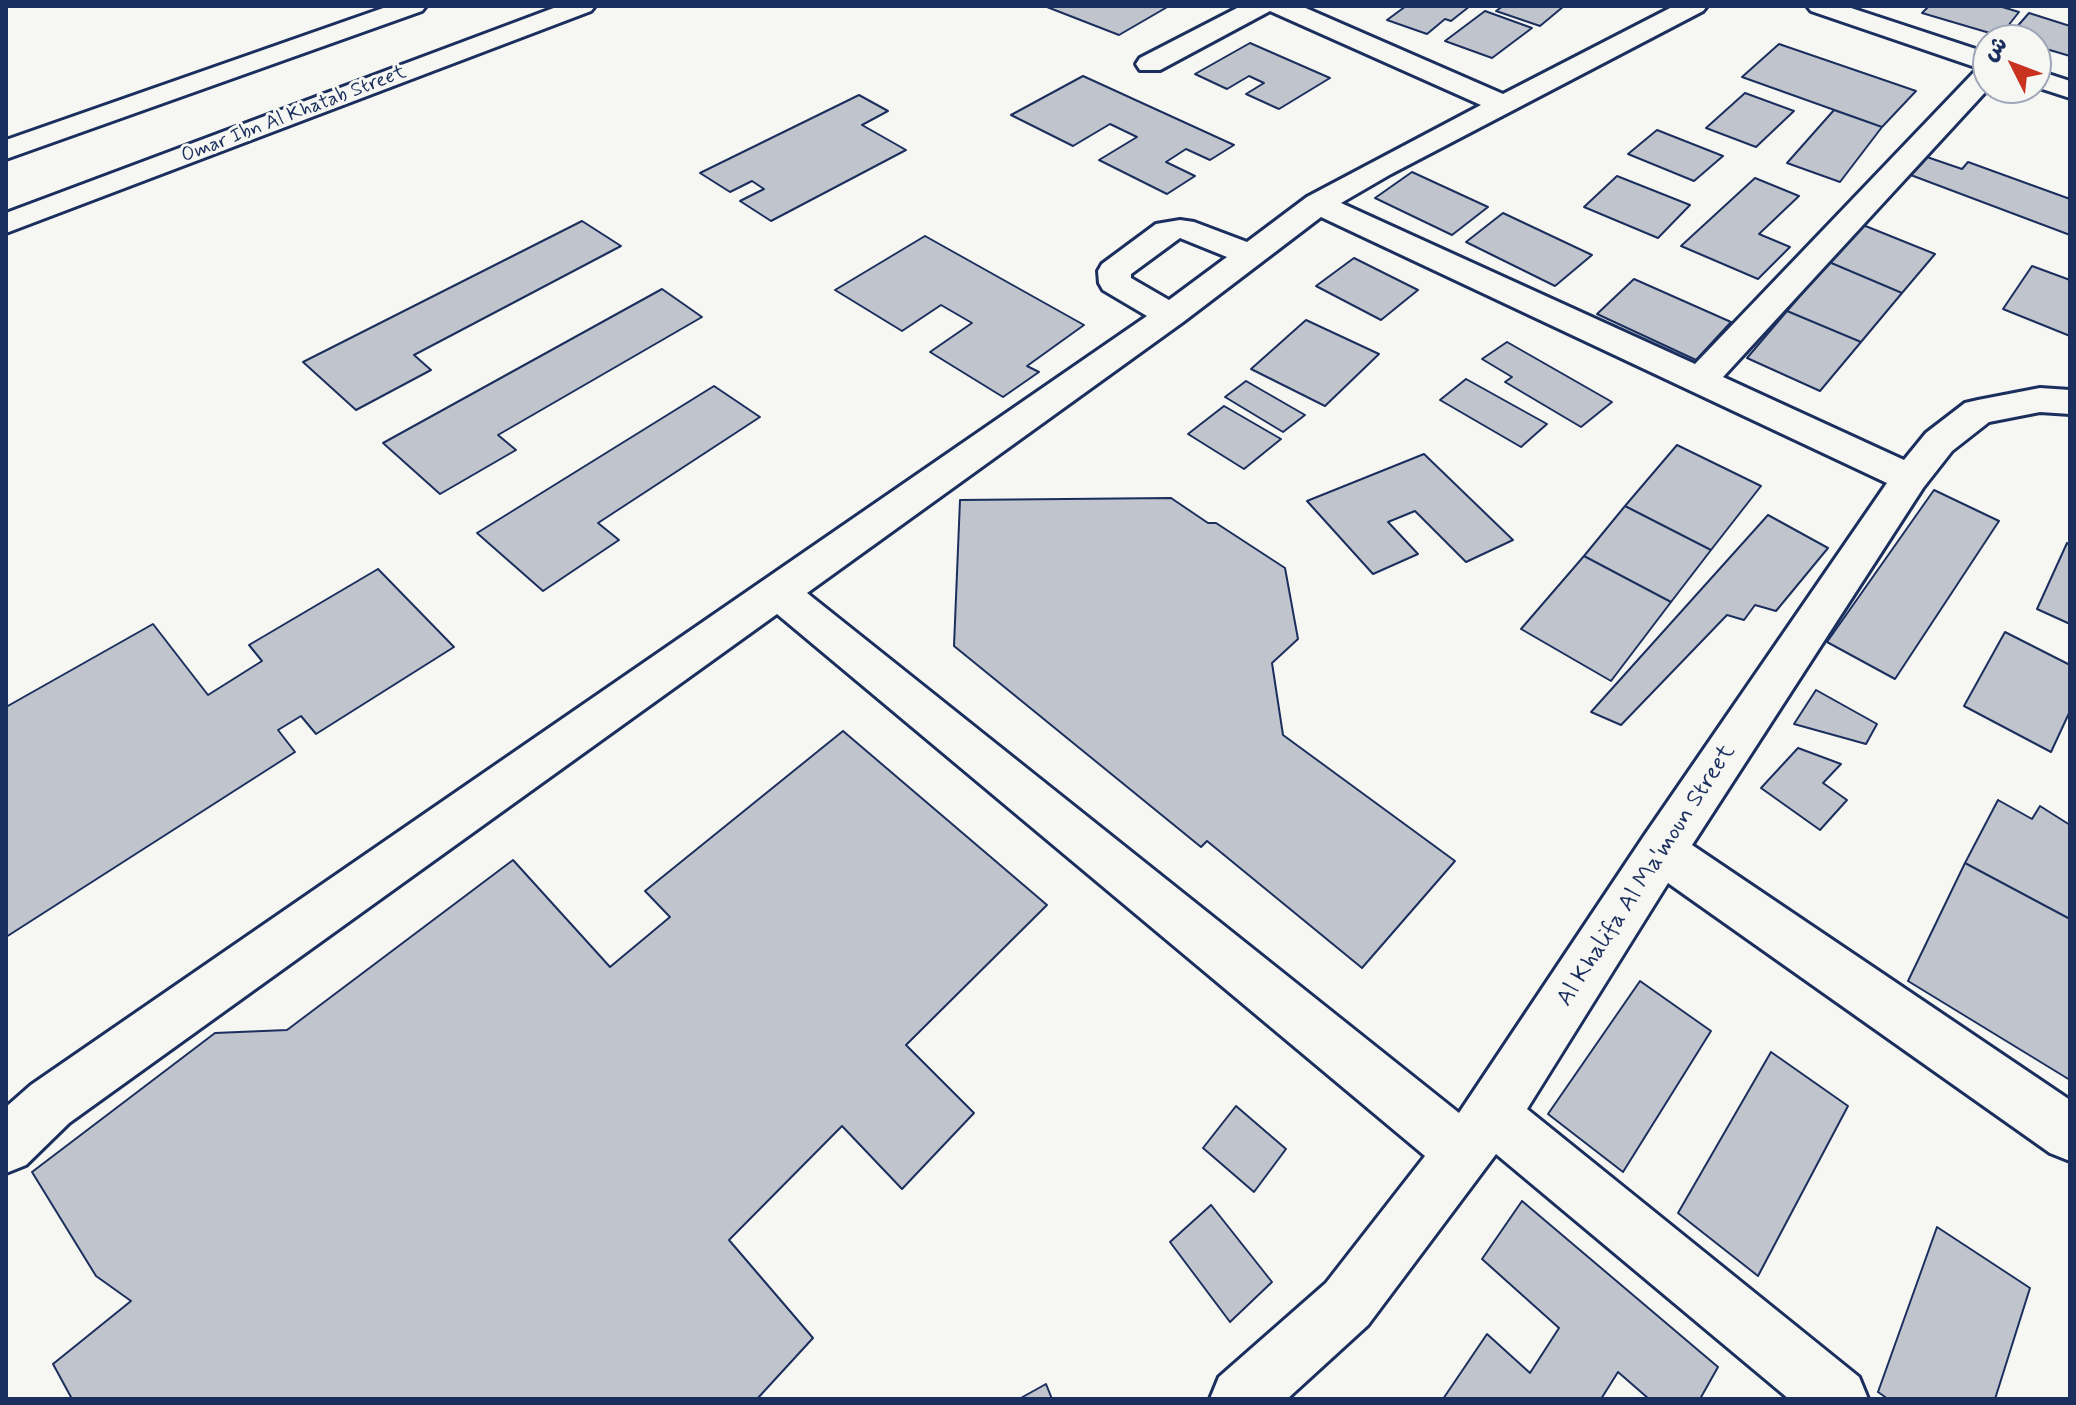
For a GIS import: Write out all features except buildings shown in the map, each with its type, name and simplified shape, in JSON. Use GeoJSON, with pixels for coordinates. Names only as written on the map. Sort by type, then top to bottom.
{"type":"FeatureCollection","features":[{"type":"Feature","properties":{"kind":"street","name":"Omar Ibn Al Khatab Street"},"geometry":{"type":"LineString","coordinates":[[6,224],[27,164],[413,6]]}},
{"type":"Feature","properties":{"kind":"street","name":"Omar Ibn Al Khatab Street"},"geometry":{"type":"LineString","coordinates":[[27,164],[582,6]]}},
{"type":"Feature","properties":{"kind":"street"},"geometry":{"type":"LineString","coordinates":[[1150,64],[1260,6]]}},
{"type":"Feature","properties":{"kind":"street"},"geometry":{"type":"LineString","coordinates":[[1279,6],[1503,104]]}},
{"type":"Feature","properties":{"kind":"street"},"geometry":{"type":"LineString","coordinates":[[6,1145],[50,1104],[1171,315],[1318,204],[1380,168],[1694,6]]}},
{"type":"Feature","properties":{"kind":"street"},"geometry":{"type":"LineString","coordinates":[[1820,6],[1972,57]]}},
{"type":"Feature","properties":{"kind":"street"},"geometry":{"type":"LineString","coordinates":[[1700,381],[1972,90]]}},
{"type":"Feature","properties":{"kind":"street"},"geometry":{"type":"LineString","coordinates":[[1318,204],[1910,478]]}},
{"type":"Feature","properties":{"kind":"street"},"geometry":{"type":"LineString","coordinates":[[1171,315],[1115,283],[1114,271],[1167,231],[1180,229],[1194,231],[1251,256]]}},
{"type":"Feature","properties":{"kind":"street","name":"Al Khalifa Al Ma'moun Street"},"geometry":{"type":"LineString","coordinates":[[1241,1399],[1347,1304],[1477,1133],[1910,478],[1939,442],[1978,412],[2040,400],[2070,402]]}},
{"type":"Feature","properties":{"kind":"street"},"geometry":{"type":"LineString","coordinates":[[778,592],[1477,1133],[1837,1399]]}},
{"type":"Feature","properties":{"kind":"street"},"geometry":{"type":"LineString","coordinates":[[1661,851],[2070,1133]]}}]}
